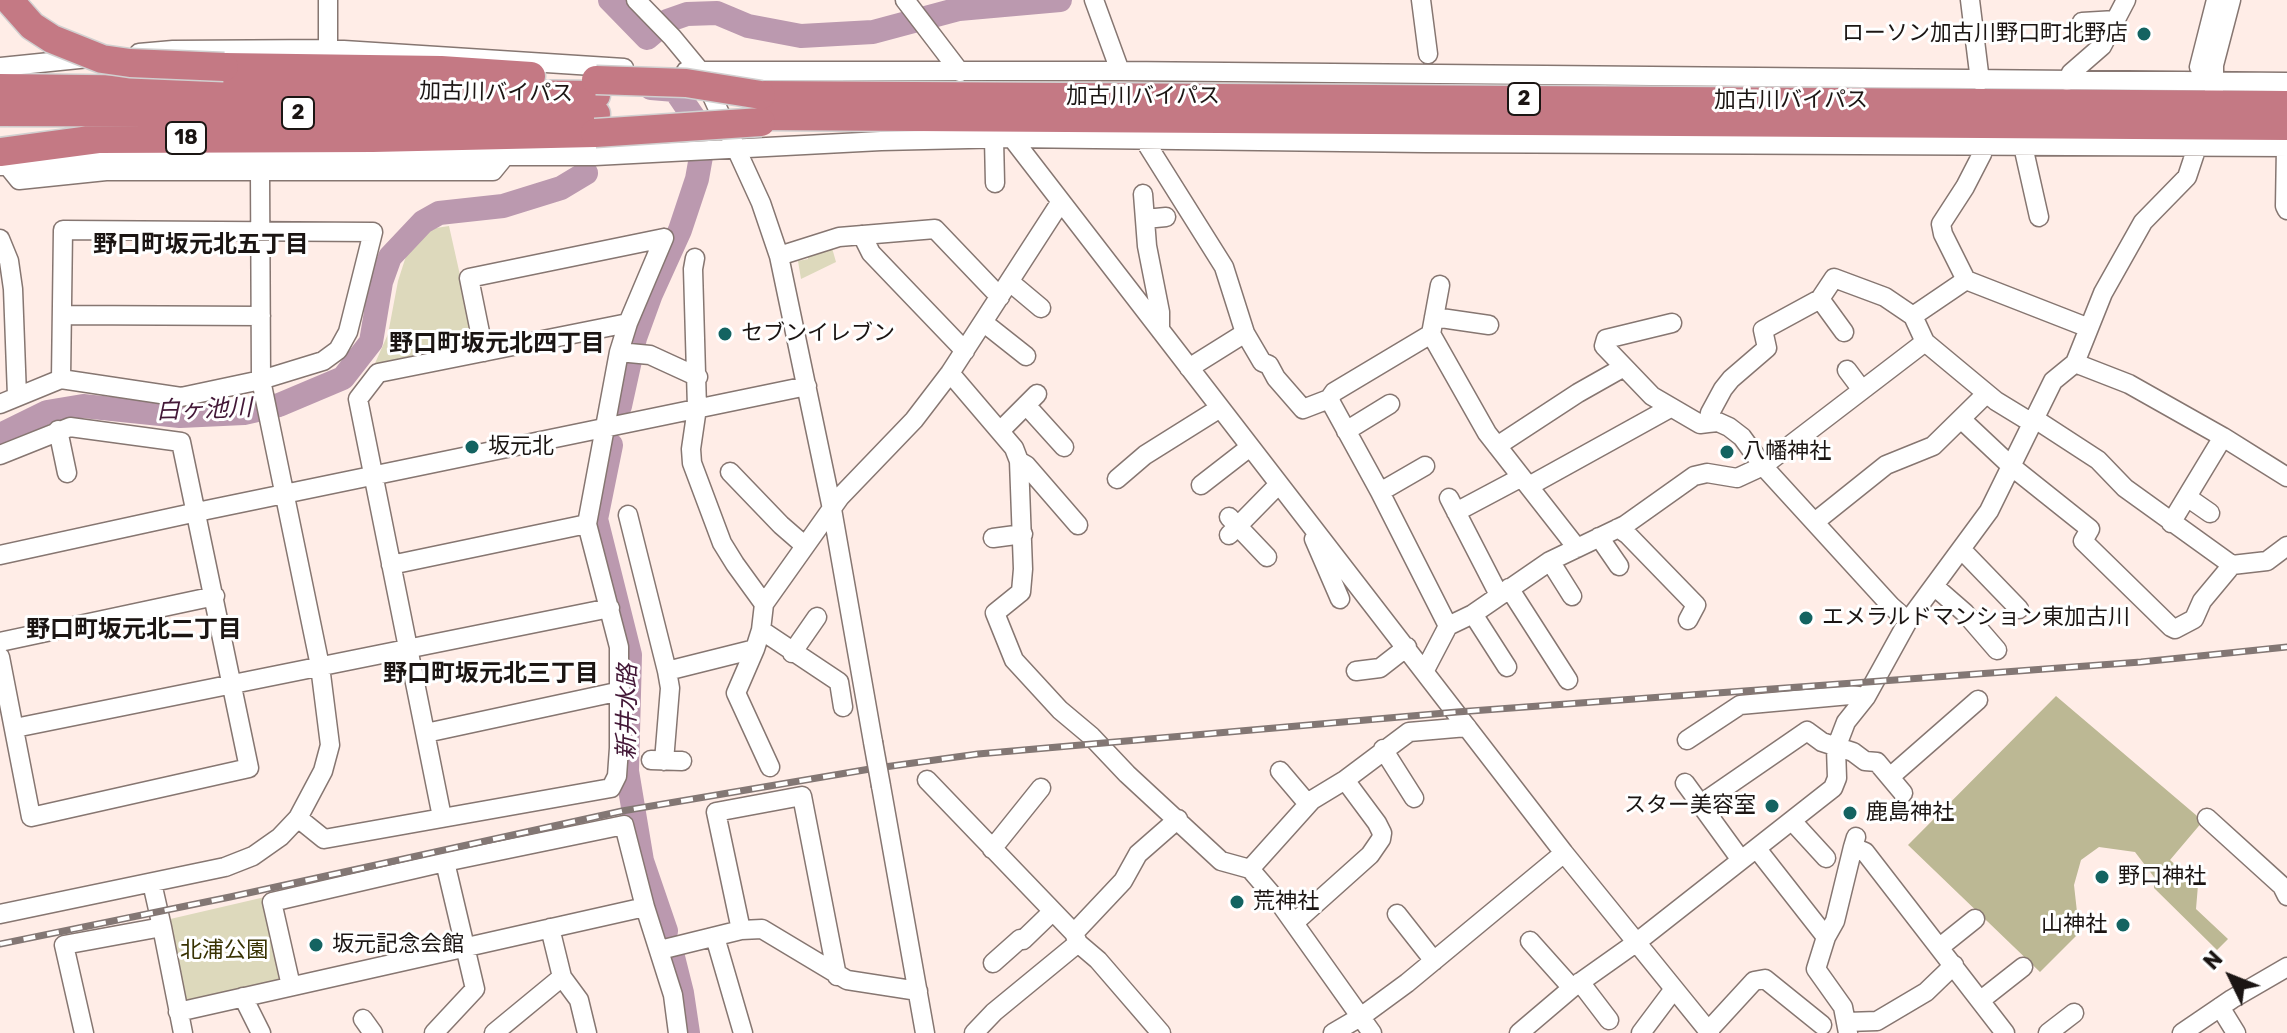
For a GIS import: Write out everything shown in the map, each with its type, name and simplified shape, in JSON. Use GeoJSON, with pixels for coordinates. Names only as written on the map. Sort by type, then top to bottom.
{"type":"FeatureCollection","features":[{"type":"Feature","properties":{"kind":"highway"},"geometry":{"type":"LineString","coordinates":[[9,0],[32,26],[52,39],[102,59],[224,67],[441,70],[596,106]]}},
{"type":"Feature","properties":{"kind":"highway","name":"加古川バイパス"},"geometry":{"type":"LineString","coordinates":[[0,88],[761,111],[2287,105]]}},
{"type":"Feature","properties":{"kind":"highway","name":"加古川バイパス"},"geometry":{"type":"LineString","coordinates":[[0,112],[596,106]]}},
{"type":"Feature","properties":{"kind":"highway","name":"2"},"geometry":{"type":"LineString","coordinates":[[373,138],[596,106],[761,111]]}},
{"type":"Feature","properties":{"kind":"highway","name":"加古川バイパス"},"geometry":{"type":"LineString","coordinates":[[761,111],[833,117],[2287,126]]}},
{"type":"Feature","properties":{"kind":"highway","name":"18"},"geometry":{"type":"LineString","coordinates":[[2,161],[98,139],[373,138]]}},
{"type":"Feature","properties":{"kind":"street"},"geometry":{"type":"LineString","coordinates":[[328,0],[328,49]]}},
{"type":"Feature","properties":{"kind":"street"},"geometry":{"type":"LineString","coordinates":[[636,0],[701,72],[761,203],[779,256],[832,509],[925,1033]]}},
{"type":"Feature","properties":{"kind":"street"},"geometry":{"type":"LineString","coordinates":[[1421,0],[1428,54],[1442,74]]}},
{"type":"Feature","properties":{"kind":"street"},"geometry":{"type":"LineString","coordinates":[[1970,0],[1980,81]]}},
{"type":"Feature","properties":{"kind":"street"},"geometry":{"type":"LineString","coordinates":[[2067,81],[2071,73],[2102,46],[2126,0]]}},
{"type":"Feature","properties":{"kind":"street"},"geometry":{"type":"LineString","coordinates":[[2214,87],[2199,67],[2216,0]]}},
{"type":"Feature","properties":{"kind":"street"},"geometry":{"type":"LineString","coordinates":[[2214,87],[2214,65],[2231,0]]}},
{"type":"Feature","properties":{"kind":"street"},"geometry":{"type":"LineString","coordinates":[[907,3],[960,72]]}},
{"type":"Feature","properties":{"kind":"street"},"geometry":{"type":"LineString","coordinates":[[1095,3],[1120,71]]}},
{"type":"Feature","properties":{"kind":"street"},"geometry":{"type":"LineString","coordinates":[[2082,22],[2116,20]]}},
{"type":"Feature","properties":{"kind":"street"},"geometry":{"type":"LineString","coordinates":[[0,67],[173,50],[328,49],[701,72],[1442,74],[2067,81],[2214,87],[2287,82]]}},
{"type":"Feature","properties":{"kind":"street"},"geometry":{"type":"LineString","coordinates":[[1415,74],[1428,54]]}},
{"type":"Feature","properties":{"kind":"street"},"geometry":{"type":"LineString","coordinates":[[995,183],[1003,138]]}},
{"type":"Feature","properties":{"kind":"street"},"geometry":{"type":"LineString","coordinates":[[1003,138],[1060,203],[1564,853],[1709,1032],[1754,981],[1765,979],[1822,1025]]}},
{"type":"Feature","properties":{"kind":"street"},"geometry":{"type":"LineString","coordinates":[[2,161],[92,156],[603,155],[1003,138],[1440,144],[2023,146],[2199,143],[2287,147],[2287,210]]}},
{"type":"Feature","properties":{"kind":"street"},"geometry":{"type":"LineString","coordinates":[[1519,1033],[1576,985],[1637,942],[1833,788],[1837,778],[1836,748],[1846,722],[1866,697],[1908,621],[1989,511],[2053,381],[2075,363],[2103,293],[2143,222],[2187,177],[2199,143]]}},
{"type":"Feature","properties":{"kind":"street"},"geometry":{"type":"LineString","coordinates":[[1984,145],[1965,187],[1941,224],[1966,280],[2089,328]]}},
{"type":"Feature","properties":{"kind":"street"},"geometry":{"type":"LineString","coordinates":[[1148,146],[1224,267],[1245,333],[1262,362],[1269,365],[1303,409],[1329,399],[1334,392],[1432,325],[1489,325]]}},
{"type":"Feature","properties":{"kind":"street"},"geometry":{"type":"LineString","coordinates":[[2023,146],[2039,217]]}},
{"type":"Feature","properties":{"kind":"street"},"geometry":{"type":"LineString","coordinates":[[2,161],[19,180],[106,171],[493,171],[506,155]]}},
{"type":"Feature","properties":{"kind":"street"},"geometry":{"type":"LineString","coordinates":[[0,914],[225,867],[253,856],[280,837],[298,818],[323,771],[330,745],[320,666],[261,380],[260,171]]}},
{"type":"Feature","properties":{"kind":"street"},"geometry":{"type":"LineString","coordinates":[[1143,194],[1147,246],[1160,312],[1160,330]]}},
{"type":"Feature","properties":{"kind":"street"},"geometry":{"type":"LineString","coordinates":[[770,767],[736,693],[761,630],[764,604],[840,497],[914,420],[950,373],[1060,203]]}},
{"type":"Feature","properties":{"kind":"street"},"geometry":{"type":"LineString","coordinates":[[1145,219],[1166,217]]}},
{"type":"Feature","properties":{"kind":"street"},"geometry":{"type":"LineString","coordinates":[[779,256],[839,237],[935,229],[1005,289],[1041,308]]}},
{"type":"Feature","properties":{"kind":"street"},"geometry":{"type":"LineString","coordinates":[[0,239],[9,261],[6,289],[8,400],[61,379],[181,397],[261,380],[323,361],[338,350],[348,332],[373,232],[63,230],[61,379]]}},
{"type":"Feature","properties":{"kind":"street"},"geometry":{"type":"LineString","coordinates":[[862,235],[871,253],[965,351]]}},
{"type":"Feature","properties":{"kind":"street"},"geometry":{"type":"LineString","coordinates":[[298,818],[324,839],[611,788],[617,776],[621,691],[619,647],[587,524],[619,352],[664,238],[469,278],[484,352]]}},
{"type":"Feature","properties":{"kind":"street"},"geometry":{"type":"LineString","coordinates":[[695,258],[687,296],[698,377],[692,463],[722,543],[764,604]]}},
{"type":"Feature","properties":{"kind":"street"},"geometry":{"type":"LineString","coordinates":[[1708,423],[1717,400],[1731,379],[1767,348],[1763,330],[1820,299],[1834,278],[1885,297],[1913,316],[1925,342],[1986,394],[2098,460],[2125,488],[2232,565],[2267,561],[2287,546]]}},
{"type":"Feature","properties":{"kind":"street"},"geometry":{"type":"LineString","coordinates":[[1913,316],[1966,280]]}},
{"type":"Feature","properties":{"kind":"street"},"geometry":{"type":"LineString","coordinates":[[1440,285],[1432,325],[1497,446],[1577,548]]}},
{"type":"Feature","properties":{"kind":"street"},"geometry":{"type":"LineString","coordinates":[[1820,299],[1844,332]]}},
{"type":"Feature","properties":{"kind":"street"},"geometry":{"type":"LineString","coordinates":[[63,315],[261,316]]}},
{"type":"Feature","properties":{"kind":"street"},"geometry":{"type":"LineString","coordinates":[[983,322],[1026,356]]}},
{"type":"Feature","properties":{"kind":"street"},"geometry":{"type":"LineString","coordinates":[[442,817],[358,399],[378,373],[628,323]]}},
{"type":"Feature","properties":{"kind":"street"},"geometry":{"type":"LineString","coordinates":[[1672,323],[1606,339],[1604,346],[1652,396],[1670,408],[1700,424],[1718,422],[1735,431],[1763,466],[1908,621]]}},
{"type":"Feature","properties":{"kind":"street"},"geometry":{"type":"LineString","coordinates":[[1189,368],[1245,333]]}},
{"type":"Feature","properties":{"kind":"street"},"geometry":{"type":"LineString","coordinates":[[1425,670],[1448,626],[1473,614],[1550,561],[1618,528],[1694,476],[1707,473],[1737,478],[1763,466],[1925,342]]}},
{"type":"Feature","properties":{"kind":"street"},"geometry":{"type":"LineString","coordinates":[[619,352],[650,355],[698,377]]}},
{"type":"Feature","properties":{"kind":"street"},"geometry":{"type":"LineString","coordinates":[[2075,363],[2129,384],[2287,477]]}},
{"type":"Feature","properties":{"kind":"street"},"geometry":{"type":"LineString","coordinates":[[1497,446],[1624,367]]}},
{"type":"Feature","properties":{"kind":"street"},"geometry":{"type":"LineString","coordinates":[[1847,370],[1862,390]]}},
{"type":"Feature","properties":{"kind":"street"},"geometry":{"type":"LineString","coordinates":[[950,373],[1014,448],[1019,461],[1023,534],[1021,592],[995,613],[1014,660],[1060,710],[1221,861],[1250,869],[1294,923],[1372,1033]]}},
{"type":"Feature","properties":{"kind":"street"},"geometry":{"type":"LineString","coordinates":[[0,555],[807,386]]}},
{"type":"Feature","properties":{"kind":"street"},"geometry":{"type":"LineString","coordinates":[[1816,521],[1886,465],[1933,446],[1986,394]]}},
{"type":"Feature","properties":{"kind":"street"},"geometry":{"type":"LineString","coordinates":[[1000,431],[1032,399],[1064,447]]}},
{"type":"Feature","properties":{"kind":"street"},"geometry":{"type":"LineString","coordinates":[[1329,399],[1345,439],[1374,490],[1408,529],[1417,578],[1448,626]]}},
{"type":"Feature","properties":{"kind":"street"},"geometry":{"type":"LineString","coordinates":[[1345,439],[1390,404]]}},
{"type":"Feature","properties":{"kind":"street"},"geometry":{"type":"LineString","coordinates":[[1117,479],[1145,455],[1220,408]]}},
{"type":"Feature","properties":{"kind":"street"},"geometry":{"type":"LineString","coordinates":[[1568,680],[1553,645],[1468,548],[1452,505],[1525,482],[1670,408]]}},
{"type":"Feature","properties":{"kind":"street"},"geometry":{"type":"LineString","coordinates":[[1961,419],[2011,466],[2090,529],[2083,541],[2171,627],[2175,629],[2194,619],[2202,601],[2232,565]]}},
{"type":"Feature","properties":{"kind":"street"},"geometry":{"type":"LineString","coordinates":[[0,455],[58,430],[83,427],[181,442],[249,768],[31,817],[0,657]]}},
{"type":"Feature","properties":{"kind":"street"},"geometry":{"type":"LineString","coordinates":[[58,430],[68,473]]}},
{"type":"Feature","properties":{"kind":"street"},"geometry":{"type":"LineString","coordinates":[[2171,523],[2223,437]]}},
{"type":"Feature","properties":{"kind":"street"},"geometry":{"type":"LineString","coordinates":[[1201,485],[1250,447]]}},
{"type":"Feature","properties":{"kind":"street"},"geometry":{"type":"LineString","coordinates":[[1019,461],[1026,465],[1078,525]]}},
{"type":"Feature","properties":{"kind":"street"},"geometry":{"type":"LineString","coordinates":[[1374,490],[1425,466]]}},
{"type":"Feature","properties":{"kind":"street"},"geometry":{"type":"LineString","coordinates":[[730,471],[804,545]]}},
{"type":"Feature","properties":{"kind":"street"},"geometry":{"type":"LineString","coordinates":[[1263,545],[1232,526],[1279,484]]}},
{"type":"Feature","properties":{"kind":"street"},"geometry":{"type":"LineString","coordinates":[[2187,497],[2210,513]]}},
{"type":"Feature","properties":{"kind":"street"},"geometry":{"type":"LineString","coordinates":[[628,515],[670,688],[666,761]]}},
{"type":"Feature","properties":{"kind":"street"},"geometry":{"type":"LineString","coordinates":[[1308,521],[1340,599]]}},
{"type":"Feature","properties":{"kind":"street"},"geometry":{"type":"LineString","coordinates":[[391,565],[587,524]]}},
{"type":"Feature","properties":{"kind":"street"},"geometry":{"type":"LineString","coordinates":[[1618,528],[1696,605],[1688,620]]}},
{"type":"Feature","properties":{"kind":"street"},"geometry":{"type":"LineString","coordinates":[[993,538],[1023,534]]}},
{"type":"Feature","properties":{"kind":"street"},"geometry":{"type":"LineString","coordinates":[[1599,537],[1619,566]]}},
{"type":"Feature","properties":{"kind":"street"},"geometry":{"type":"LineString","coordinates":[[1961,549],[2019,609]]}},
{"type":"Feature","properties":{"kind":"street"},"geometry":{"type":"LineString","coordinates":[[1550,561],[1572,596]]}},
{"type":"Feature","properties":{"kind":"street"},"geometry":{"type":"LineString","coordinates":[[1934,586],[1965,613],[1997,650]]}},
{"type":"Feature","properties":{"kind":"street"},"geometry":{"type":"LineString","coordinates":[[0,642],[215,596]]}},
{"type":"Feature","properties":{"kind":"street"},"geometry":{"type":"LineString","coordinates":[[15,728],[610,608]]}},
{"type":"Feature","properties":{"kind":"street"},"geometry":{"type":"LineString","coordinates":[[1473,614],[1507,667]]}},
{"type":"Feature","properties":{"kind":"street"},"geometry":{"type":"LineString","coordinates":[[792,653],[817,617]]}},
{"type":"Feature","properties":{"kind":"street"},"geometry":{"type":"LineString","coordinates":[[761,630],[839,682],[843,707]]}},
{"type":"Feature","properties":{"kind":"street"},"geometry":{"type":"LineString","coordinates":[[1366,664],[1380,668],[1407,647]]}},
{"type":"Feature","properties":{"kind":"street"},"geometry":{"type":"LineString","coordinates":[[667,671],[755,649]]}},
{"type":"Feature","properties":{"kind":"street"},"geometry":{"type":"LineString","coordinates":[[426,733],[621,691]]}},
{"type":"Feature","properties":{"kind":"street"},"geometry":{"type":"LineString","coordinates":[[1687,740],[1740,705],[1850,695],[1866,697]]}},
{"type":"Feature","properties":{"kind":"street"},"geometry":{"type":"LineString","coordinates":[[1890,777],[1969,718],[1978,700]]}},
{"type":"Feature","properties":{"kind":"street"},"geometry":{"type":"LineString","coordinates":[[1250,869],[1308,804],[1345,780],[1383,749],[1409,732],[1467,727]]}},
{"type":"Feature","properties":{"kind":"street"},"geometry":{"type":"LineString","coordinates":[[1701,804],[1807,731],[1822,742],[1853,752],[1865,761],[1877,762],[1903,793]]}},
{"type":"Feature","properties":{"kind":"street"},"geometry":{"type":"LineString","coordinates":[[1383,749],[1414,798]]}},
{"type":"Feature","properties":{"kind":"street"},"geometry":{"type":"LineString","coordinates":[[1280,771],[1308,804]]}},
{"type":"Feature","properties":{"kind":"street"},"geometry":{"type":"LineString","coordinates":[[927,780],[1107,969],[1161,1033]]}},
{"type":"Feature","properties":{"kind":"street"},"geometry":{"type":"LineString","coordinates":[[1294,923],[1370,855],[1381,839],[1382,833],[1377,823],[1345,780]]}},
{"type":"Feature","properties":{"kind":"street"},"geometry":{"type":"LineString","coordinates":[[1685,783],[1826,937]]}},
{"type":"Feature","properties":{"kind":"street"},"geometry":{"type":"LineString","coordinates":[[992,849],[1041,788]]}},
{"type":"Feature","properties":{"kind":"street"},"geometry":{"type":"LineString","coordinates":[[741,930],[716,812],[802,796],[837,976]]}},
{"type":"Feature","properties":{"kind":"street"},"geometry":{"type":"LineString","coordinates":[[2207,818],[2285,888]]}},
{"type":"Feature","properties":{"kind":"street"},"geometry":{"type":"LineString","coordinates":[[974,1033],[1076,938],[1123,881],[1138,854],[1178,819]]}},
{"type":"Feature","properties":{"kind":"street"},"geometry":{"type":"LineString","coordinates":[[1793,822],[1826,858]]}},
{"type":"Feature","properties":{"kind":"street"},"geometry":{"type":"LineString","coordinates":[[291,986],[272,902],[624,825],[645,907],[673,995],[678,1033]]}},
{"type":"Feature","properties":{"kind":"street"},"geometry":{"type":"LineString","coordinates":[[1954,965],[1926,992],[1877,1021],[1848,1028],[1843,1007],[1816,969],[1826,937],[1835,921],[1855,842],[1940,947],[1954,965],[1981,1000],[2005,1033]]}},
{"type":"Feature","properties":{"kind":"street"},"geometry":{"type":"LineString","coordinates":[[1333,1033],[1362,1016],[1434,961],[1564,853]]}},
{"type":"Feature","properties":{"kind":"street"},"geometry":{"type":"LineString","coordinates":[[434,1033],[475,989],[445,862]]}},
{"type":"Feature","properties":{"kind":"street"},"geometry":{"type":"LineString","coordinates":[[152,883],[183,1033]]}},
{"type":"Feature","properties":{"kind":"street"},"geometry":{"type":"LineString","coordinates":[[178,1012],[645,907]]}},
{"type":"Feature","properties":{"kind":"street"},"geometry":{"type":"LineString","coordinates":[[993,963],[1052,912]]}},
{"type":"Feature","properties":{"kind":"street"},"geometry":{"type":"LineString","coordinates":[[1397,914],[1434,961]]}},
{"type":"Feature","properties":{"kind":"street"},"geometry":{"type":"LineString","coordinates":[[1940,947],[1975,919]]}},
{"type":"Feature","properties":{"kind":"street"},"geometry":{"type":"LineString","coordinates":[[84,1033],[64,945],[162,927]]}},
{"type":"Feature","properties":{"kind":"street"},"geometry":{"type":"LineString","coordinates":[[550,928],[562,977],[579,1000],[587,1033]]}},
{"type":"Feature","properties":{"kind":"street"},"geometry":{"type":"LineString","coordinates":[[660,950],[741,930],[762,929],[847,980],[918,991]]}},
{"type":"Feature","properties":{"kind":"street"},"geometry":{"type":"LineString","coordinates":[[715,937],[743,1033]]}},
{"type":"Feature","properties":{"kind":"street"},"geometry":{"type":"LineString","coordinates":[[1530,941],[1609,1020]]}},
{"type":"Feature","properties":{"kind":"street"},"geometry":{"type":"LineString","coordinates":[[1981,1000],[2023,967]]}},
{"type":"Feature","properties":{"kind":"street"},"geometry":{"type":"LineString","coordinates":[[2182,1033],[2287,967]]}},
{"type":"Feature","properties":{"kind":"street"},"geometry":{"type":"LineString","coordinates":[[494,1033],[562,977]]}},
{"type":"Feature","properties":{"kind":"street"},"geometry":{"type":"LineString","coordinates":[[1641,1033],[1674,989]]}},
{"type":"Feature","properties":{"kind":"street"},"geometry":{"type":"LineString","coordinates":[[243,997],[261,1033]]}},
{"type":"Feature","properties":{"kind":"street"},"geometry":{"type":"LineString","coordinates":[[2220,1007],[2236,1033]]}},
{"type":"Feature","properties":{"kind":"street"},"geometry":{"type":"LineString","coordinates":[[2048,1033],[2074,1013]]}},
{"type":"Feature","properties":{"kind":"green space"},"geometry":{"type":"Polygon","coordinates":[[[449,226],[475,342],[470,350],[372,370],[388,334],[407,253],[424,234],[449,226]]]}},
{"type":"Feature","properties":{"kind":"green space"},"geometry":{"type":"Polygon","coordinates":[[[832,248],[836,262],[801,279],[798,261],[808,259],[807,253],[832,248]]]}},
{"type":"Feature","properties":{"kind":"green space","name":"北浦公園"},"geometry":{"type":"Polygon","coordinates":[[[265,897],[283,975],[276,984],[191,1003],[185,998],[166,920],[265,897]]]}},
{"type":"Feature","properties":{"kind":"shaded area"},"geometry":{"type":"Polygon","coordinates":[[[2056,696],[2203,821],[2170,860],[2198,885],[2196,909],[2228,939],[2217,950],[2154,888],[2154,877],[2135,852],[2099,847],[2081,860],[2074,885],[2077,912],[2085,927],[2040,972],[1908,845],[2056,696]]]}},
{"type":"Feature","properties":{"kind":"waterway","name":"白ヶ池川"},"geometry":{"type":"LineString","coordinates":[[610,0],[647,38],[667,21],[687,14],[717,13],[748,26],[801,36],[873,32],[959,9],[968,0]]}},
{"type":"Feature","properties":{"kind":"waterway"},"geometry":{"type":"LineString","coordinates":[[959,9],[1060,0]]}},
{"type":"Feature","properties":{"kind":"waterway","name":"新井水路"},"geometry":{"type":"LineString","coordinates":[[620,406],[635,338],[680,230],[697,179],[705,134],[675,90],[651,88]]}},
{"type":"Feature","properties":{"kind":"waterway","name":"白ヶ池川"},"geometry":{"type":"LineString","coordinates":[[0,435],[47,412],[83,406],[180,416],[244,413],[279,405],[343,378],[371,342],[381,282],[390,257],[423,222],[439,213],[503,206],[561,188],[586,173]]}},
{"type":"Feature","properties":{"kind":"waterway","name":"新井水路"},"geometry":{"type":"LineString","coordinates":[[611,445],[596,519],[630,655],[627,771],[642,861],[666,931]]}},
{"type":"Feature","properties":{"kind":"waterway","name":"新井水路"},"geometry":{"type":"LineString","coordinates":[[673,957],[688,1033]]}},
{"type":"Feature","properties":{"kind":"railway"},"geometry":{"type":"LineString","coordinates":[[0,944],[622,811],[978,754],[1457,712],[2141,662],[2287,647]]}},
{"type":"Feature","properties":{"kind":"place","name":"ローソン加古川野口町北野店"},"geometry":{"type":"Point","coordinates":[2144,34]}},
{"type":"Feature","properties":{"kind":"place","name":"セブンイレブン"},"geometry":{"type":"Point","coordinates":[725,334]}},
{"type":"Feature","properties":{"kind":"place","name":"坂元北"},"geometry":{"type":"Point","coordinates":[472,447]}},
{"type":"Feature","properties":{"kind":"place","name":"八幡神社"},"geometry":{"type":"Point","coordinates":[1727,452]}},
{"type":"Feature","properties":{"kind":"place","name":"エメラルドマンション東加古川"},"geometry":{"type":"Point","coordinates":[1806,618]}},
{"type":"Feature","properties":{"kind":"place","name":"スター美容室"},"geometry":{"type":"Point","coordinates":[1772,806]}},
{"type":"Feature","properties":{"kind":"place","name":"鹿島神社"},"geometry":{"type":"Point","coordinates":[1850,813]}},
{"type":"Feature","properties":{"kind":"place","name":"野口神社"},"geometry":{"type":"Point","coordinates":[2102,877]}},
{"type":"Feature","properties":{"kind":"place","name":"荒神社"},"geometry":{"type":"Point","coordinates":[1237,902]}},
{"type":"Feature","properties":{"kind":"place","name":"山神社"},"geometry":{"type":"Point","coordinates":[2123,925]}},
{"type":"Feature","properties":{"kind":"place","name":"坂元記念会館"},"geometry":{"type":"Point","coordinates":[316,945]}},
{"type":"Feature","properties":{"kind":"district","name":"野口町坂元北五丁目"},"geometry":{"type":"Point","coordinates":[201,245]}},
{"type":"Feature","properties":{"kind":"district","name":"野口町坂元北四丁目"},"geometry":{"type":"Point","coordinates":[497,344]}},
{"type":"Feature","properties":{"kind":"district","name":"野口町坂元北二丁目"},"geometry":{"type":"Point","coordinates":[134,630]}},
{"type":"Feature","properties":{"kind":"district","name":"野口町坂元北三丁目"},"geometry":{"type":"Point","coordinates":[491,674]}}]}
